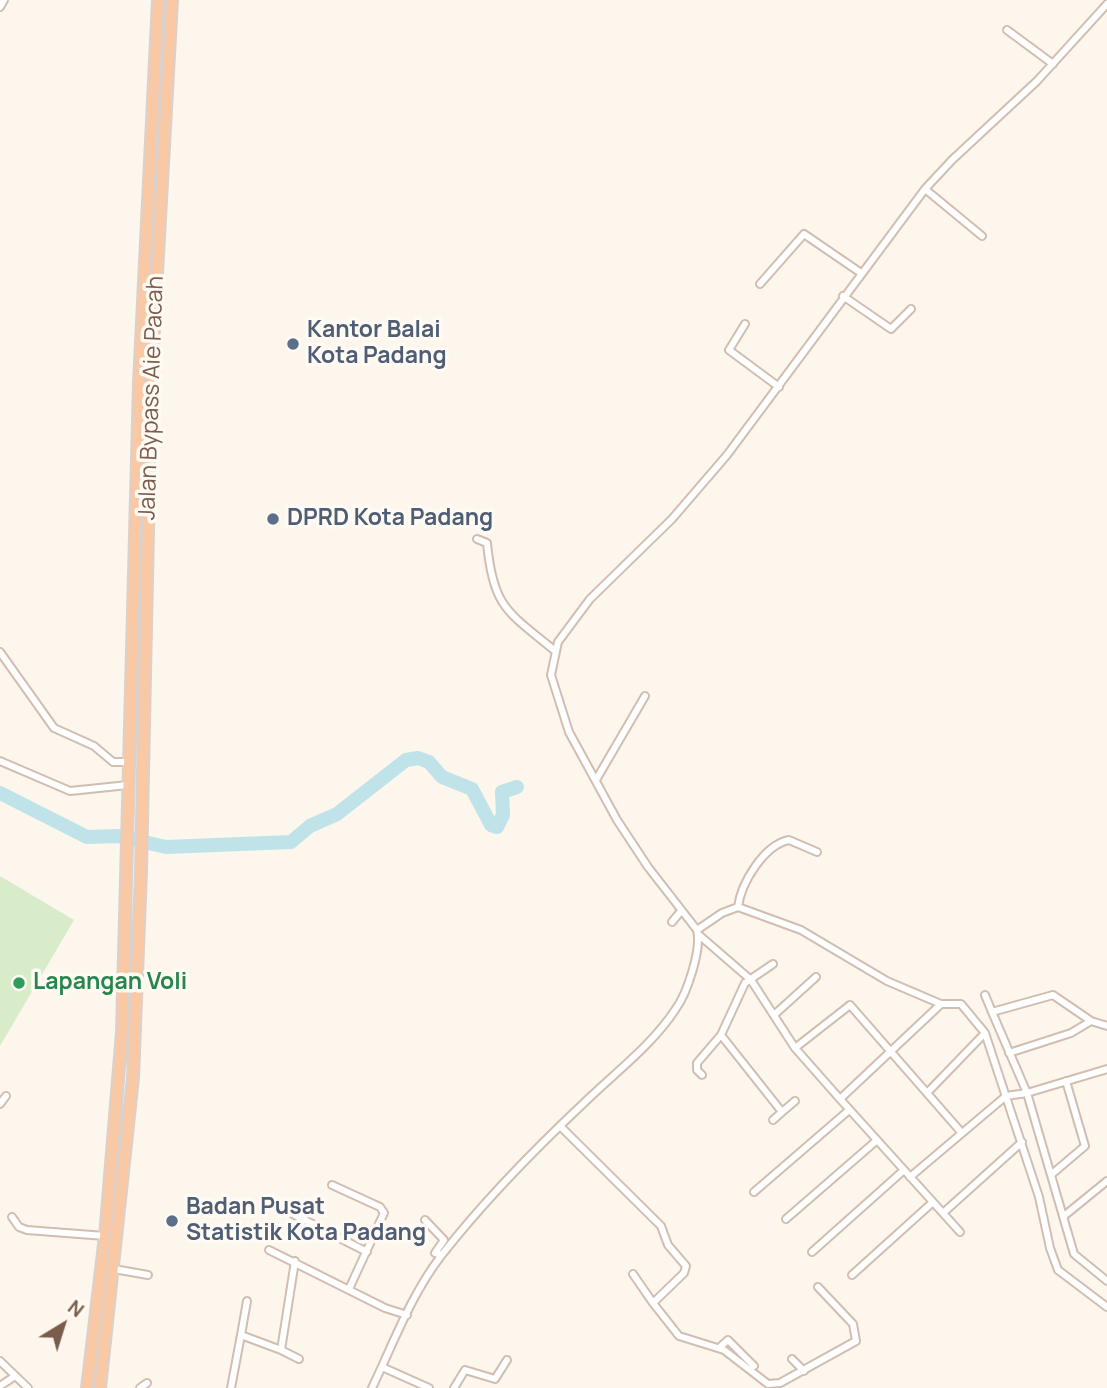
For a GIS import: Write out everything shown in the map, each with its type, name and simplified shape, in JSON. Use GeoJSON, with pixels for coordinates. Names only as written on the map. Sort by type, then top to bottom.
{"type":"FeatureCollection","features":[{"type":"Feature","properties":{"kind":"highway"},"geometry":{"type":"LineString","coordinates":[[87,1388],[105,1236],[122,1032],[139,383],[158,0]]}},
{"type":"Feature","properties":{"kind":"highway","name":"Jalan Bypass Aie Pacah"},"geometry":{"type":"LineString","coordinates":[[100,1388],[133,1078],[141,871],[151,383],[172,0]]}},
{"type":"Feature","properties":{"kind":"highway"},"geometry":{"type":"LineString","coordinates":[[156,53],[170,53]]}},
{"type":"Feature","properties":{"kind":"highway"},"geometry":{"type":"LineString","coordinates":[[99,1285],[112,1286]]}},
{"type":"Feature","properties":{"kind":"street"},"geometry":{"type":"LineString","coordinates":[[0,7],[4,0]]}},
{"type":"Feature","properties":{"kind":"street"},"geometry":{"type":"LineString","coordinates":[[960,1232],[848,1111],[795,1048],[751,980],[698,932],[681,911],[617,820],[561,711],[551,667],[555,651],[571,621],[688,502],[779,387],[925,189],[1053,64],[1107,4]]}},
{"type":"Feature","properties":{"kind":"street"},"geometry":{"type":"LineString","coordinates":[[1007,30],[1053,64]]}},
{"type":"Feature","properties":{"kind":"street"},"geometry":{"type":"LineString","coordinates":[[925,189],[982,236]]}},
{"type":"Feature","properties":{"kind":"street"},"geometry":{"type":"LineString","coordinates":[[760,284],[804,234],[861,273]]}},
{"type":"Feature","properties":{"kind":"street"},"geometry":{"type":"LineString","coordinates":[[844,296],[891,329],[911,309]]}},
{"type":"Feature","properties":{"kind":"street"},"geometry":{"type":"LineString","coordinates":[[745,324],[729,349],[779,387]]}},
{"type":"Feature","properties":{"kind":"street"},"geometry":{"type":"LineString","coordinates":[[477,539],[487,543],[496,594],[519,621],[555,651]]}},
{"type":"Feature","properties":{"kind":"street"},"geometry":{"type":"LineString","coordinates":[[0,652],[59,733],[94,746],[113,762],[128,762]]}},
{"type":"Feature","properties":{"kind":"street"},"geometry":{"type":"LineString","coordinates":[[596,780],[645,696]]}},
{"type":"Feature","properties":{"kind":"street"},"geometry":{"type":"LineString","coordinates":[[0,761],[70,791],[128,789]]}},
{"type":"Feature","properties":{"kind":"street"},"geometry":{"type":"LineString","coordinates":[[738,907],[743,888],[751,874],[776,845],[789,840],[817,852]]}},
{"type":"Feature","properties":{"kind":"street"},"geometry":{"type":"LineString","coordinates":[[373,1388],[407,1315],[442,1255],[560,1126],[659,1032],[676,1010],[689,981],[698,932],[722,913],[738,907],[801,930],[887,981],[941,1004],[961,1004],[985,1034],[1022,1142],[1058,1270],[1107,1307]]}},
{"type":"Feature","properties":{"kind":"street"},"geometry":{"type":"LineString","coordinates":[[672,922],[681,911]]}},
{"type":"Feature","properties":{"kind":"street"},"geometry":{"type":"LineString","coordinates":[[702,1076],[697,1070],[697,1063],[721,1035],[742,987],[773,964]]}},
{"type":"Feature","properties":{"kind":"street"},"geometry":{"type":"LineString","coordinates":[[774,1015],[816,977]]}},
{"type":"Feature","properties":{"kind":"street"},"geometry":{"type":"LineString","coordinates":[[985,995],[1009,1053],[1021,1094],[1052,1174],[1074,1254],[1107,1281]]}},
{"type":"Feature","properties":{"kind":"street"},"geometry":{"type":"LineString","coordinates":[[992,1012],[1053,995],[1091,1021],[1107,1026]]}},
{"type":"Feature","properties":{"kind":"street"},"geometry":{"type":"LineString","coordinates":[[840,1099],[941,1004]]}},
{"type":"Feature","properties":{"kind":"street"},"geometry":{"type":"LineString","coordinates":[[795,1048],[848,1005],[961,1132]]}},
{"type":"Feature","properties":{"kind":"street"},"geometry":{"type":"LineString","coordinates":[[1009,1053],[1071,1033],[1091,1021]]}},
{"type":"Feature","properties":{"kind":"street"},"geometry":{"type":"LineString","coordinates":[[927,1093],[985,1034]]}},
{"type":"Feature","properties":{"kind":"street"},"geometry":{"type":"LineString","coordinates":[[721,1035],[782,1112]]}},
{"type":"Feature","properties":{"kind":"street"},"geometry":{"type":"LineString","coordinates":[[910,1177],[1006,1096],[1107,1070]]}},
{"type":"Feature","properties":{"kind":"street"},"geometry":{"type":"LineString","coordinates":[[1052,1174],[1085,1146],[1066,1081]]}},
{"type":"Feature","properties":{"kind":"street"},"geometry":{"type":"LineString","coordinates":[[0,1104],[6,1096]]}},
{"type":"Feature","properties":{"kind":"street"},"geometry":{"type":"LineString","coordinates":[[773,1120],[795,1101]]}},
{"type":"Feature","properties":{"kind":"street"},"geometry":{"type":"LineString","coordinates":[[754,1192],[848,1111]]}},
{"type":"Feature","properties":{"kind":"street"},"geometry":{"type":"LineString","coordinates":[[560,1126],[661,1226],[668,1245],[685,1266],[684,1273],[653,1303]]}},
{"type":"Feature","properties":{"kind":"street"},"geometry":{"type":"LineString","coordinates":[[786,1219],[876,1141]]}},
{"type":"Feature","properties":{"kind":"street"},"geometry":{"type":"LineString","coordinates":[[943,1213],[1022,1142]]}},
{"type":"Feature","properties":{"kind":"street"},"geometry":{"type":"LineString","coordinates":[[812,1252],[904,1170]]}},
{"type":"Feature","properties":{"kind":"street"},"geometry":{"type":"LineString","coordinates":[[1065,1216],[1107,1181]]}},
{"type":"Feature","properties":{"kind":"street"},"geometry":{"type":"LineString","coordinates":[[332,1185],[383,1209],[384,1216],[349,1289]]}},
{"type":"Feature","properties":{"kind":"street"},"geometry":{"type":"LineString","coordinates":[[852,1275],[933,1202]]}},
{"type":"Feature","properties":{"kind":"street"},"geometry":{"type":"LineString","coordinates":[[289,1212],[368,1252]]}},
{"type":"Feature","properties":{"kind":"street"},"geometry":{"type":"LineString","coordinates":[[12,1217],[19,1227],[27,1230],[105,1236]]}},
{"type":"Feature","properties":{"kind":"street"},"geometry":{"type":"LineString","coordinates":[[425,1220],[444,1240],[435,1253],[442,1255]]}},
{"type":"Feature","properties":{"kind":"street"},"geometry":{"type":"LineString","coordinates":[[269,1250],[384,1308],[407,1315]]}},
{"type":"Feature","properties":{"kind":"street"},"geometry":{"type":"LineString","coordinates":[[281,1350],[295,1261]]}},
{"type":"Feature","properties":{"kind":"street"},"geometry":{"type":"LineString","coordinates":[[114,1269],[148,1275]]}},
{"type":"Feature","properties":{"kind":"street"},"geometry":{"type":"LineString","coordinates":[[633,1274],[679,1336],[719,1348],[768,1384],[780,1383],[804,1371],[852,1343],[858,1336],[853,1324],[818,1287]]}},
{"type":"Feature","properties":{"kind":"street"},"geometry":{"type":"LineString","coordinates":[[231,1388],[247,1301]]}},
{"type":"Feature","properties":{"kind":"street"},"geometry":{"type":"LineString","coordinates":[[241,1335],[299,1359]]}},
{"type":"Feature","properties":{"kind":"street"},"geometry":{"type":"LineString","coordinates":[[719,1348],[728,1340],[754,1366]]}},
{"type":"Feature","properties":{"kind":"street"},"geometry":{"type":"LineString","coordinates":[[793,1359],[804,1371]]}},
{"type":"Feature","properties":{"kind":"street"},"geometry":{"type":"LineString","coordinates":[[454,1388],[465,1370],[495,1379],[507,1360]]}},
{"type":"Feature","properties":{"kind":"street"},"geometry":{"type":"LineString","coordinates":[[0,1361],[28,1388]]}},
{"type":"Feature","properties":{"kind":"street"},"geometry":{"type":"LineString","coordinates":[[382,1367],[414,1385],[429,1388]]}},
{"type":"Feature","properties":{"kind":"street"},"geometry":{"type":"LineString","coordinates":[[0,1386],[15,1376]]}},
{"type":"Feature","properties":{"kind":"street"},"geometry":{"type":"LineString","coordinates":[[140,1388],[147,1382]]}},
{"type":"Feature","properties":{"kind":"green space","name":"Lapangan Voli"},"geometry":{"type":"Polygon","coordinates":[[[0,876],[74,920],[0,1046],[0,876]]]}},
{"type":"Feature","properties":{"kind":"waterway"},"geometry":{"type":"LineString","coordinates":[[0,793],[87,837],[118,836],[166,847],[291,842],[310,826],[337,814],[406,760],[418,758],[429,762],[442,777],[472,789],[491,825],[497,827],[503,815],[502,792],[517,787]]}},
{"type":"Feature","properties":{"kind":"place","name":"Kantor Balai Kota Padang"},"geometry":{"type":"Point","coordinates":[293,344]}},
{"type":"Feature","properties":{"kind":"place","name":"DPRD Kota Padang"},"geometry":{"type":"Point","coordinates":[273,519]}},
{"type":"Feature","properties":{"kind":"place","name":"Lapangan Voli"},"geometry":{"type":"Point","coordinates":[19,983]}},
{"type":"Feature","properties":{"kind":"place","name":"Badan Pusat Statistik Kota Padang"},"geometry":{"type":"Point","coordinates":[172,1221]}}]}
